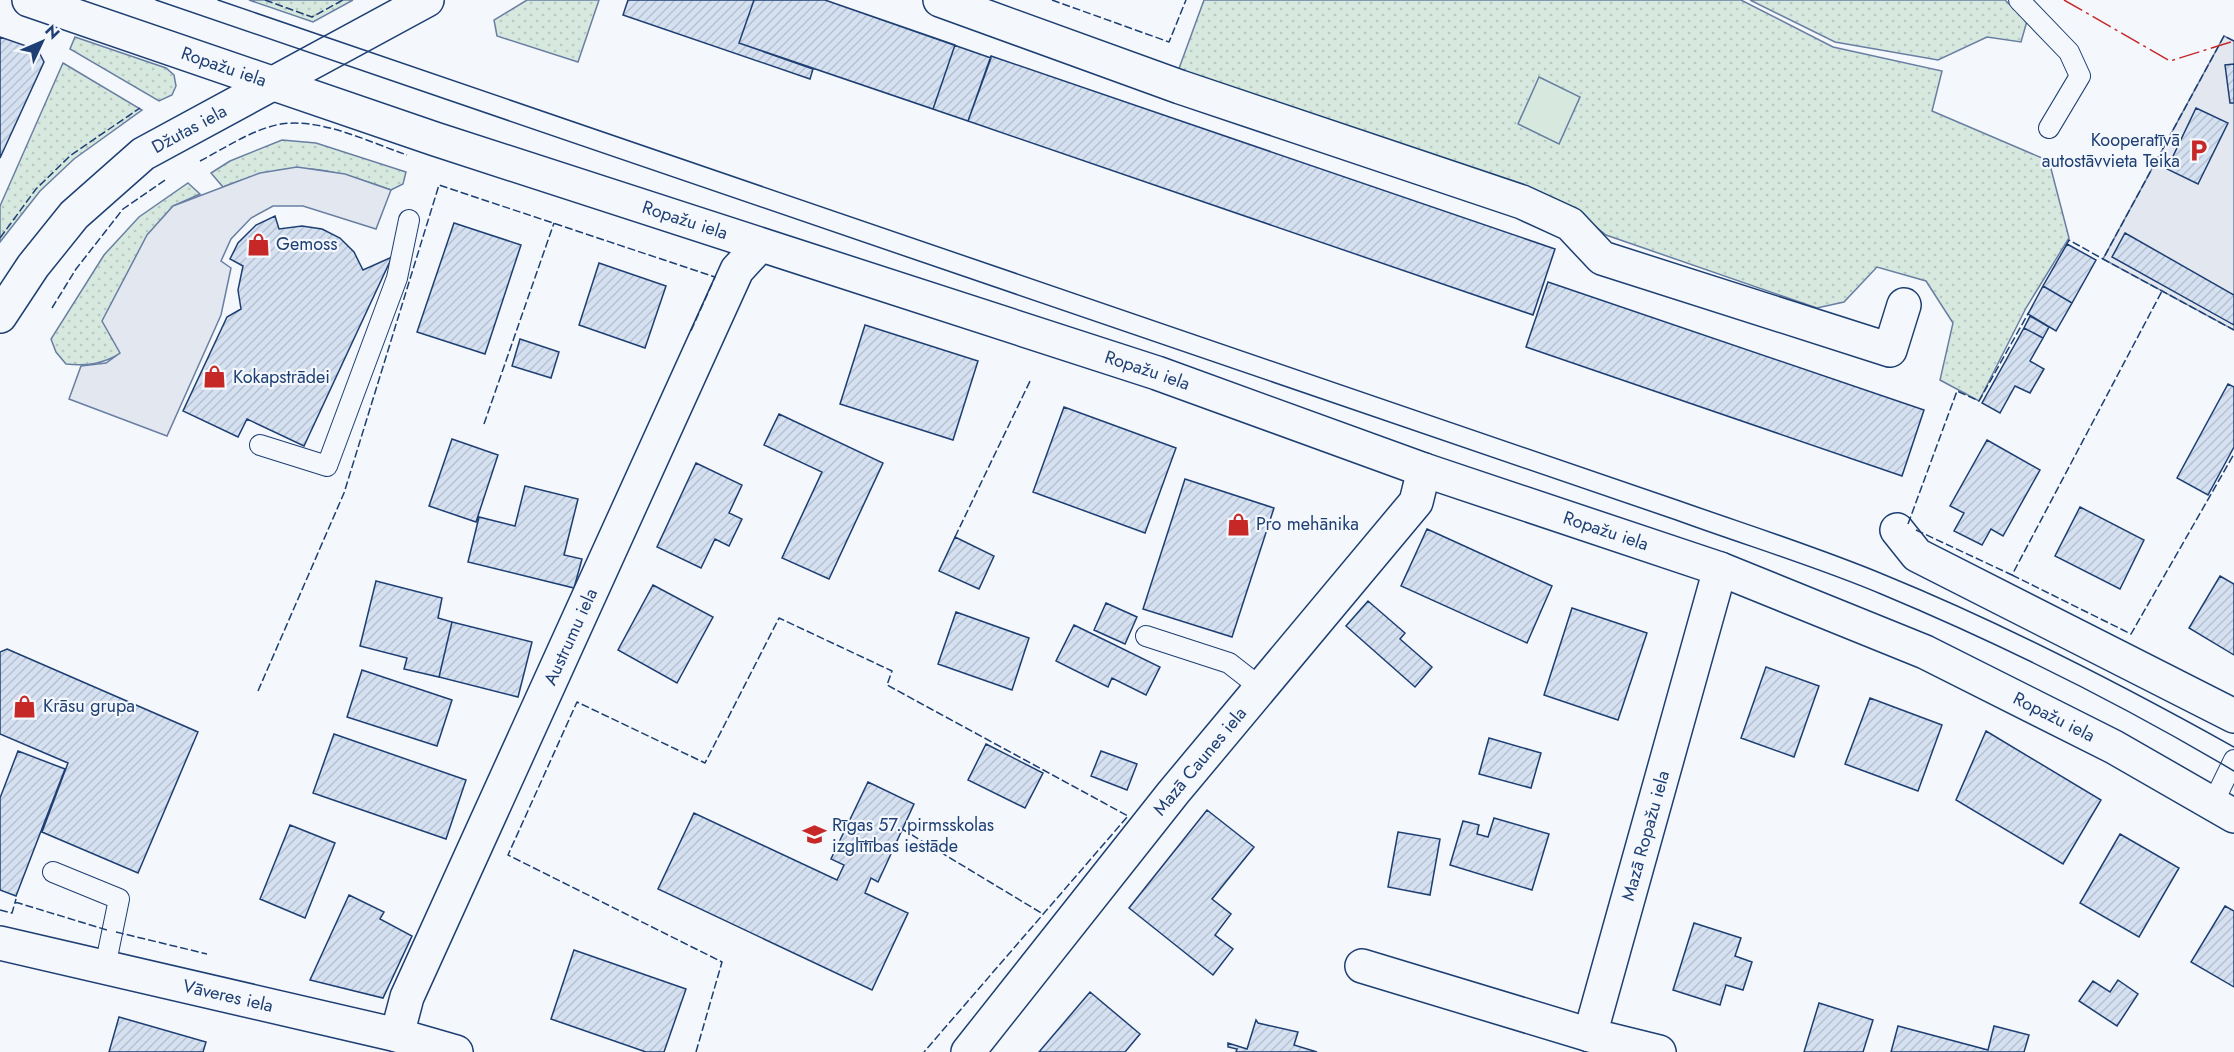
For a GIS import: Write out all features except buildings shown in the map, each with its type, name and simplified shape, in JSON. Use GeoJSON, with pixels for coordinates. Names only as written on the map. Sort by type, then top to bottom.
{"type":"FeatureCollection","features":[{"type":"Feature","properties":{"kind":"street","name":"Ropažu iela"},"geometry":{"type":"LineString","coordinates":[[29,0],[760,245],[1157,373],[1424,470],[1720,569],[1925,652],[2114,747],[2223,809]]}},
{"type":"Feature","properties":{"kind":"street","name":"Džutas iela"},"geometry":{"type":"LineString","coordinates":[[0,316],[33,266],[74,215],[143,154],[427,0]]}},
{"type":"Feature","properties":{"kind":"street"},"geometry":{"type":"LineString","coordinates":[[940,0],[984,8],[1180,87],[1522,202],[1570,224],[1602,258],[1890,350],[1904,305]]}},
{"type":"Feature","properties":{"kind":"street","name":"Austrumu iela"},"geometry":{"type":"LineString","coordinates":[[397,1035],[407,997],[737,270],[760,245]]}},
{"type":"Feature","properties":{"kind":"street","name":"Mazā Caunes iela"},"geometry":{"type":"LineString","coordinates":[[968,1052],[1166,802],[1416,502],[1424,470]]}},
{"type":"Feature","properties":{"kind":"street"},"geometry":{"type":"LineString","coordinates":[[1897,530],[1917,555],[2234,716]]}},
{"type":"Feature","properties":{"kind":"street","name":"Mazā Ropažu iela"},"geometry":{"type":"LineString","coordinates":[[1590,1035],[1720,569]]}},
{"type":"Feature","properties":{"kind":"street","name":"Vāveres iela"},"geometry":{"type":"LineString","coordinates":[[0,943],[397,1035],[456,1052]]}},
{"type":"Feature","properties":{"kind":"street"},"geometry":{"type":"LineString","coordinates":[[1362,966],[1590,1035],[1659,1052]]}},
{"type":"Feature","properties":{"kind":"lane"},"geometry":{"type":"LineString","coordinates":[[2019,0],[2069,52],[2080,76],[2049,128]]}},
{"type":"Feature","properties":{"kind":"lane"},"geometry":{"type":"LineString","coordinates":[[260,445],[327,466],[397,278],[409,220]]}},
{"type":"Feature","properties":{"kind":"lane"},"geometry":{"type":"LineString","coordinates":[[1146,636],[1229,663],[1261,688]]}},
{"type":"Feature","properties":{"kind":"lane"},"geometry":{"type":"LineString","coordinates":[[2223,809],[2234,760]]}},
{"type":"Feature","properties":{"kind":"lane"},"geometry":{"type":"LineString","coordinates":[[54,872],[119,899],[105,967]]}},
{"type":"Feature","properties":{"kind":"shaded area"},"geometry":{"type":"Polygon","coordinates":[[[249,0],[353,0],[313,22],[249,0]]]}},
{"type":"Feature","properties":{"kind":"shaded area"},"geometry":{"type":"Polygon","coordinates":[[[527,0],[599,0],[578,62],[497,36],[494,20],[527,0]]]}},
{"type":"Feature","properties":{"kind":"shaded area"},"geometry":{"type":"Polygon","coordinates":[[[1204,0],[1741,0],[1833,47],[1942,71],[1932,111],[2049,161],[2069,238],[2026,308],[1979,401],[1940,380],[1953,323],[1926,281],[1877,267],[1844,302],[1817,308],[1606,235],[1575,210],[1177,74],[1204,0]]]}},
{"type":"Feature","properties":{"kind":"shaded area"},"geometry":{"type":"Polygon","coordinates":[[[1750,0],[2005,0],[2027,21],[2021,42],[1987,37],[1938,60],[1835,42],[1750,0]]]}},
{"type":"Feature","properties":{"kind":"shaded area","name":"Kooperatīvā autostāvvieta Teika"},"geometry":{"type":"Polygon","coordinates":[[[2224,36],[2234,41],[2234,330],[2103,259],[2224,36]]]}},
{"type":"Feature","properties":{"kind":"shaded area"},"geometry":{"type":"Polygon","coordinates":[[[75,37],[166,68],[174,75],[176,86],[172,95],[159,101],[70,49],[75,37]]]}},
{"type":"Feature","properties":{"kind":"shaded area"},"geometry":{"type":"Polygon","coordinates":[[[63,63],[142,110],[74,159],[40,191],[0,242],[0,206],[63,63]]]}},
{"type":"Feature","properties":{"kind":"shaded area"},"geometry":{"type":"Polygon","coordinates":[[[1539,77],[1580,97],[1559,144],[1518,124],[1539,77]]]}},
{"type":"Feature","properties":{"kind":"shaded area"},"geometry":{"type":"Polygon","coordinates":[[[282,140],[316,143],[406,172],[403,184],[391,190],[326,171],[289,169],[248,178],[223,187],[211,173],[230,161],[282,140]]]}},
{"type":"Feature","properties":{"kind":"shaded area"},"geometry":{"type":"Polygon","coordinates":[[[297,167],[345,174],[391,190],[376,229],[303,206],[273,206],[251,218],[231,239],[221,261],[231,268],[221,315],[167,436],[69,399],[81,366],[106,363],[120,353],[102,321],[147,235],[173,206],[260,173],[297,167]]]}},
{"type":"Feature","properties":{"kind":"shaded area"},"geometry":{"type":"Polygon","coordinates":[[[188,183],[200,194],[173,206],[121,353],[108,360],[95,363],[66,364],[56,352],[51,339],[104,255],[139,217],[188,183]]]}},
{"type":"Feature","properties":{"kind":"tram line"},"geometry":{"type":"LineString","coordinates":[[156,0],[1831,574],[2017,655],[2105,699],[2234,771]]}},
{"type":"Feature","properties":{"kind":"tram line"},"geometry":{"type":"LineString","coordinates":[[218,0],[1783,536],[1885,575],[2018,634],[2149,700],[2234,747]]}},
{"type":"Feature","properties":{"kind":"fence"},"geometry":{"type":"LineString","coordinates":[[265,0],[312,17],[343,0]]}},
{"type":"Feature","properties":{"kind":"fence"},"geometry":{"type":"LineString","coordinates":[[1052,0],[1169,42],[1186,0]]}},
{"type":"Feature","properties":{"kind":"fence"},"geometry":{"type":"LineString","coordinates":[[2234,41],[2224,36],[2103,259],[2234,330]]}},
{"type":"Feature","properties":{"kind":"fence"},"geometry":{"type":"LineString","coordinates":[[0,238],[36,189],[71,155],[140,108]]}},
{"type":"Feature","properties":{"kind":"fence"},"geometry":{"type":"LineString","coordinates":[[200,161],[260,130],[281,124],[297,123],[313,124],[345,132],[407,155]]}},
{"type":"Feature","properties":{"kind":"fence"},"geometry":{"type":"LineString","coordinates":[[52,308],[76,269],[123,209],[165,180]]}},
{"type":"Feature","properties":{"kind":"fence"},"geometry":{"type":"LineString","coordinates":[[258,691],[344,493],[439,185],[715,277],[690,333]]}},
{"type":"Feature","properties":{"kind":"fence"},"geometry":{"type":"LineString","coordinates":[[484,424],[554,223]]}},
{"type":"Feature","properties":{"kind":"fence"},"geometry":{"type":"LineString","coordinates":[[2066,246],[2069,240],[2103,259]]}},
{"type":"Feature","properties":{"kind":"fence"},"geometry":{"type":"LineString","coordinates":[[1916,530],[2012,575],[2162,291]]}},
{"type":"Feature","properties":{"kind":"fence"},"geometry":{"type":"LineString","coordinates":[[1908,524],[1957,391],[1979,401],[2029,312]]}},
{"type":"Feature","properties":{"kind":"fence"},"geometry":{"type":"LineString","coordinates":[[955,537],[1031,379]]}},
{"type":"Feature","properties":{"kind":"fence"},"geometry":{"type":"LineString","coordinates":[[2012,575],[2131,634],[2234,454]]}},
{"type":"Feature","properties":{"kind":"fence"},"geometry":{"type":"LineString","coordinates":[[696,1052],[722,962],[508,855],[577,702],[705,763],[779,618],[892,671],[887,685],[1128,816],[924,1052]]}},
{"type":"Feature","properties":{"kind":"fence"},"geometry":{"type":"LineString","coordinates":[[902,829],[1043,914]]}},
{"type":"Feature","properties":{"kind":"fence"},"geometry":{"type":"LineString","coordinates":[[0,910],[12,913],[16,899]]}},
{"type":"Feature","properties":{"kind":"fence"},"geometry":{"type":"LineString","coordinates":[[15,902],[107,930]]}},
{"type":"Feature","properties":{"kind":"fence"},"geometry":{"type":"LineString","coordinates":[[116,932],[207,954]]}},
{"type":"Feature","properties":{"kind":"power"},"geometry":{"type":"LineString","coordinates":[[2064,0],[2170,61],[2234,41]]}},
{"type":"Feature","properties":{"kind":"place","name":"Kooperatīvā autostāvvieta Teika"},"geometry":{"type":"Point","coordinates":[2198,150]}},
{"type":"Feature","properties":{"kind":"place","name":"Gemoss"},"geometry":{"type":"Point","coordinates":[258,244]}},
{"type":"Feature","properties":{"kind":"place","name":"Kokapstrādei"},"geometry":{"type":"Point","coordinates":[215,377]}},
{"type":"Feature","properties":{"kind":"place","name":"Pro mehānika"},"geometry":{"type":"Point","coordinates":[1238,524]}},
{"type":"Feature","properties":{"kind":"place","name":"Krāsu grupa"},"geometry":{"type":"Point","coordinates":[25,706]}},
{"type":"Feature","properties":{"kind":"place","name":"Rīgas 57. pirmsskolas izglītības iestāde"},"geometry":{"type":"Point","coordinates":[814,835]}}]}
